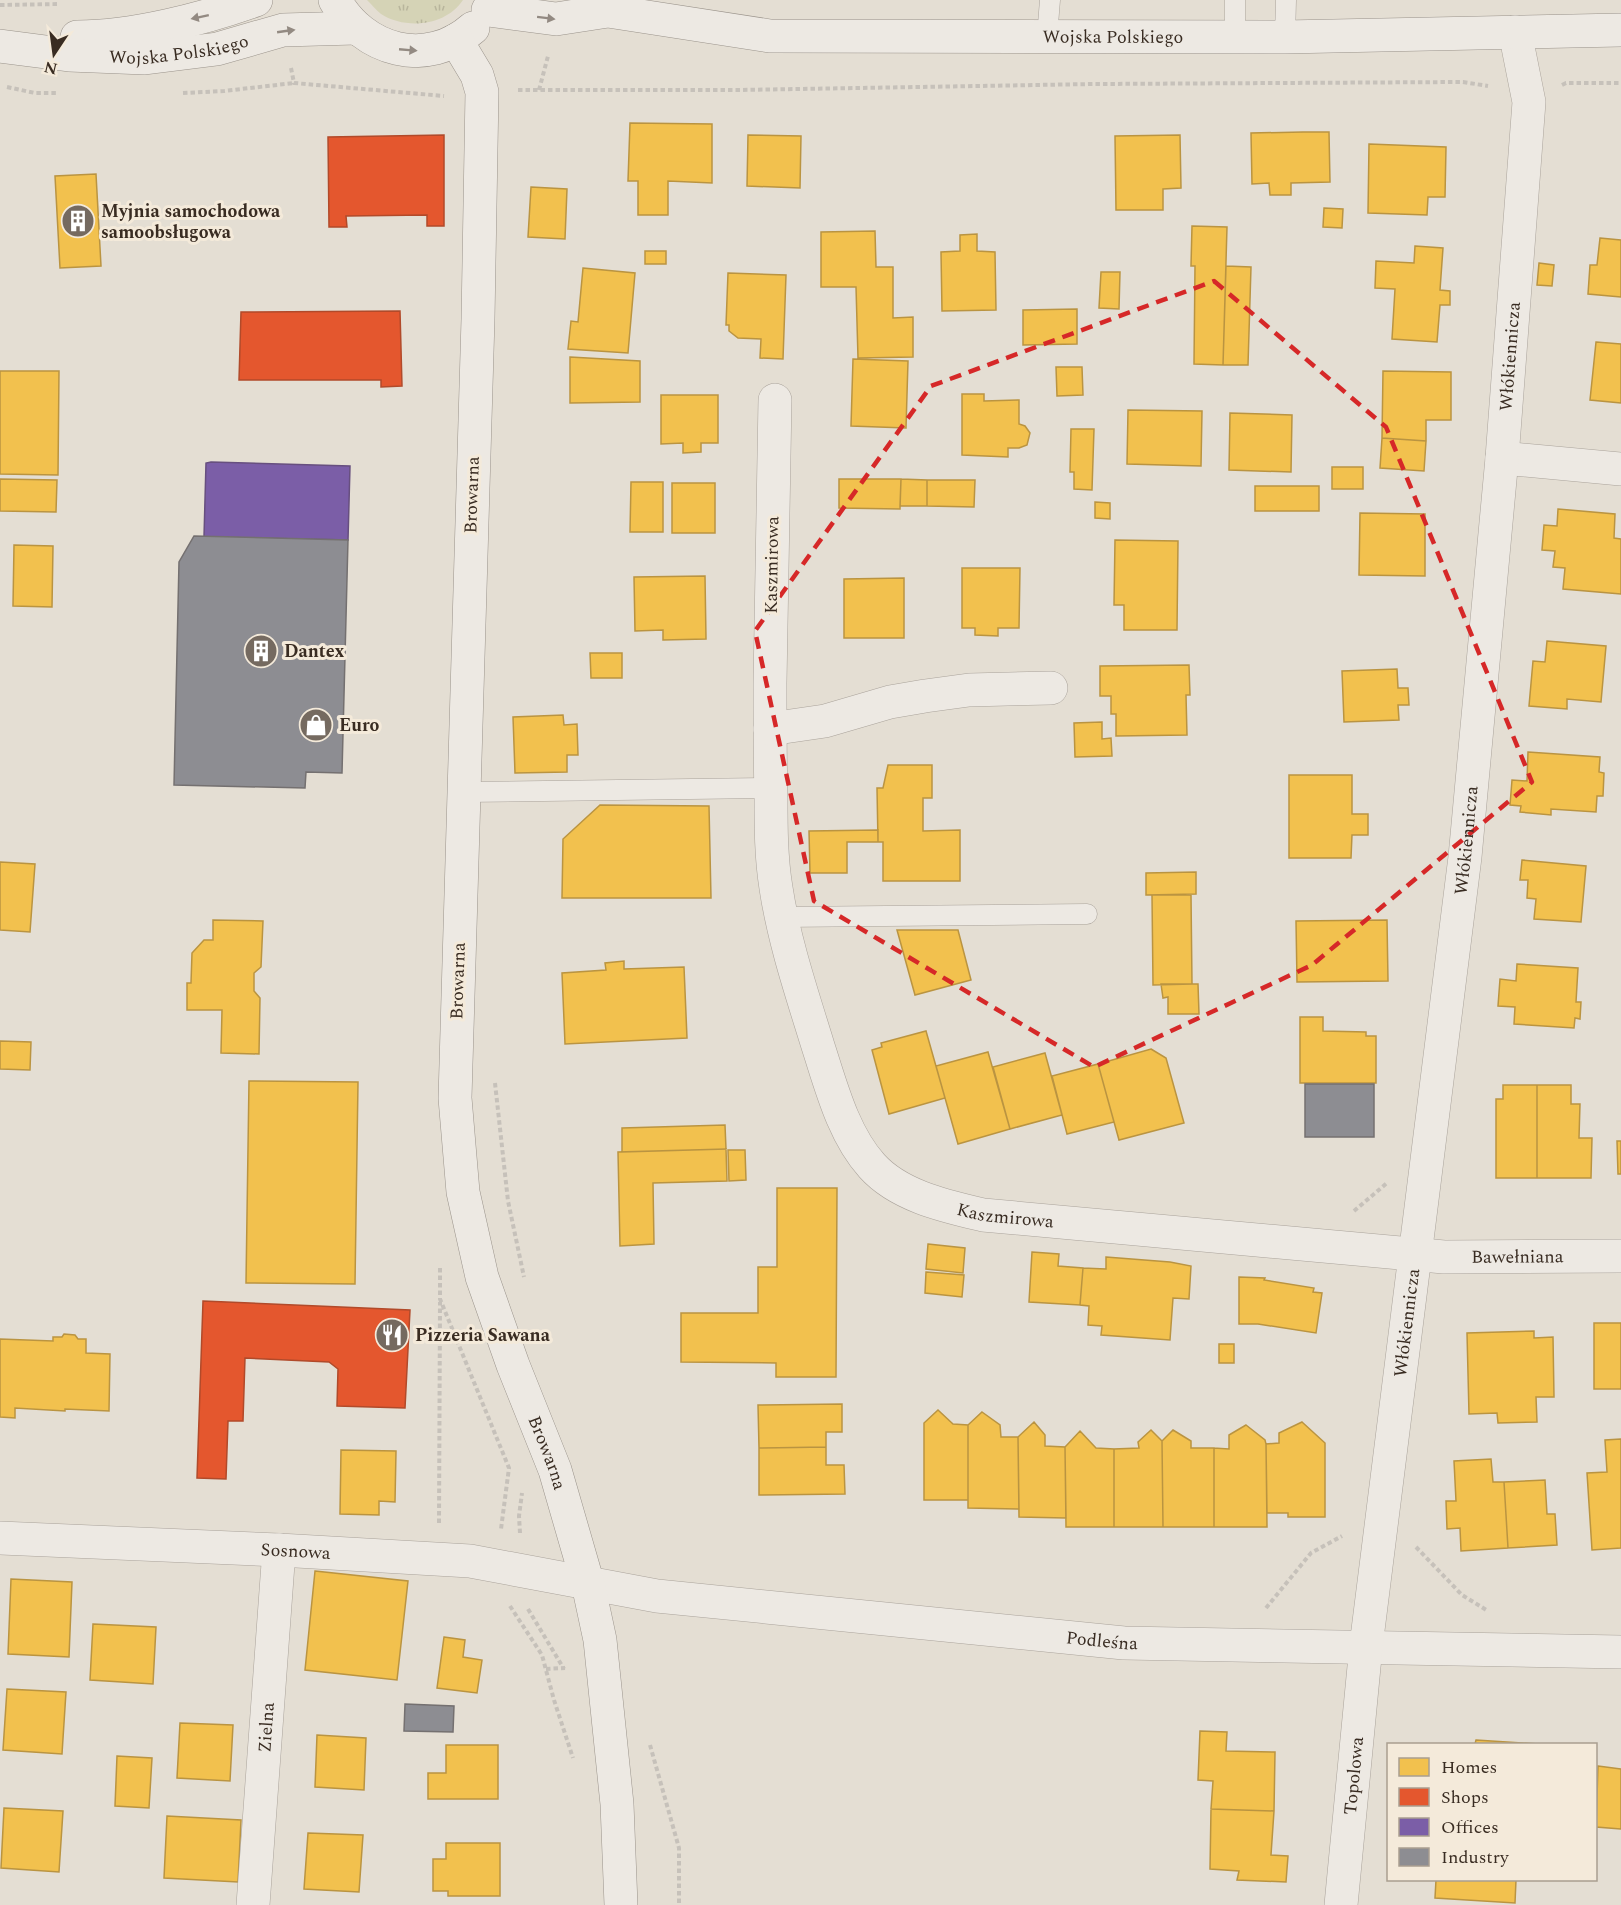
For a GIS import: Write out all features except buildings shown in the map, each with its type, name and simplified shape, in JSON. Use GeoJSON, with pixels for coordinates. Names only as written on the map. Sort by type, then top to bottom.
{"type":"FeatureCollection","features":[{"type":"Feature","properties":{"kind":"street","name":"Wojska Polskiego"},"geometry":{"type":"LineString","coordinates":[[0,46],[64,37],[106,37],[218,14],[256,0]]}},
{"type":"Feature","properties":{"kind":"street"},"geometry":{"type":"LineString","coordinates":[[335,0],[356,28],[373,41],[393,48],[415,51],[436,48],[456,40],[479,22],[490,5]]}},
{"type":"Feature","properties":{"kind":"street","name":"Wojska Polskiego"},"geometry":{"type":"LineString","coordinates":[[490,5],[556,19],[599,6],[770,36],[1286,37],[1621,30]]}},
{"type":"Feature","properties":{"kind":"street","name":"Wojska Polskiego"},"geometry":{"type":"LineString","coordinates":[[0,46],[69,55],[145,58],[218,49],[283,30],[356,28]]}},
{"type":"Feature","properties":{"kind":"street","name":"Włókiennicza"},"geometry":{"type":"LineString","coordinates":[[1366,1646],[1465,857],[1502,458],[1529,102],[1515,32]]}},
{"type":"Feature","properties":{"kind":"street","name":"Browarna"},"geometry":{"type":"LineString","coordinates":[[456,40],[477,75],[482,92],[478,318],[454,1098],[464,1192],[482,1277],[513,1365],[555,1470],[588,1584],[600,1640],[616,1804],[621,1905]]}},
{"type":"Feature","properties":{"kind":"street","name":"Kaszmirowa"},"geometry":{"type":"LineString","coordinates":[[775,400],[770,729],[772,854],[781,917],[805,1005],[844,1120],[861,1152],[871,1165],[890,1182],[925,1199],[983,1215],[1416,1255]]}},
{"type":"Feature","properties":{"kind":"street"},"geometry":{"type":"LineString","coordinates":[[1502,458],[1621,470]]}},
{"type":"Feature","properties":{"kind":"street"},"geometry":{"type":"LineString","coordinates":[[770,729],[825,721],[890,702],[925,696],[969,690],[1051,688]]}},
{"type":"Feature","properties":{"kind":"street","name":"Bawełniana"},"geometry":{"type":"LineString","coordinates":[[1416,1255],[1478,1258],[1621,1256]]}},
{"type":"Feature","properties":{"kind":"street","name":"Sosnowa"},"geometry":{"type":"LineString","coordinates":[[0,1538],[470,1561],[588,1584]]}},
{"type":"Feature","properties":{"kind":"street","name":"Zielna"},"geometry":{"type":"LineString","coordinates":[[253,1905],[279,1550]]}},
{"type":"Feature","properties":{"kind":"street","name":"Podleśna"},"geometry":{"type":"LineString","coordinates":[[588,1584],[657,1596],[1124,1643],[1621,1652]]}},
{"type":"Feature","properties":{"kind":"street","name":"Topolowa"},"geometry":{"type":"LineString","coordinates":[[1341,1905],[1366,1646]]}},
{"type":"Feature","properties":{"kind":"lane"},"geometry":{"type":"LineString","coordinates":[[1047,37],[1050,0]]}},
{"type":"Feature","properties":{"kind":"lane"},"geometry":{"type":"LineString","coordinates":[[1235,0],[1235,36]]}},
{"type":"Feature","properties":{"kind":"lane"},"geometry":{"type":"LineString","coordinates":[[1286,0],[1286,37]]}},
{"type":"Feature","properties":{"kind":"lane"},"geometry":{"type":"LineString","coordinates":[[464,792],[771,788]]}},
{"type":"Feature","properties":{"kind":"lane"},"geometry":{"type":"LineString","coordinates":[[781,917],[1088,914]]}},
{"type":"Feature","properties":{"kind":"path"},"geometry":{"type":"LineString","coordinates":[[482,92],[1452,82],[1482,84],[1497,89]]}},
{"type":"Feature","properties":{"kind":"path"},"geometry":{"type":"LineString","coordinates":[[1346,1248],[1350,1214],[1392,1178]]}},
{"type":"Feature","properties":{"kind":"path"},"geometry":{"type":"LineString","coordinates":[[439,1533],[440,1299]]}},
{"type":"Feature","properties":{"kind":"path"},"geometry":{"type":"LineString","coordinates":[[1235,1644],[1311,1553],[1350,1532]]}},
{"type":"Feature","properties":{"kind":"path"},"geometry":{"type":"LineString","coordinates":[[1412,1544],[1462,1594],[1491,1613]]}},
{"type":"Feature","properties":{"kind":"path"},"geometry":{"type":"LineString","coordinates":[[648,1737],[679,1848],[679,1905]]}},
{"type":"Feature","properties":{"kind":"highlighted area"},"geometry":{"type":"Polygon","coordinates":[[[1214,281],[1386,427],[1532,782],[1312,965],[1094,1067],[814,901],[755,631],[931,386],[1214,281]]]}},
{"type":"Feature","properties":{"kind":"green space"},"geometry":{"type":"Polygon","coordinates":[[[367,0],[463,0],[447,15],[425,23],[413,23],[391,19],[381,14],[367,0]]]}},
{"type":"Feature","properties":{"kind":"place","name":"Myjnia samochodowa samoobsługowa"},"geometry":{"type":"Point","coordinates":[78,221]}},
{"type":"Feature","properties":{"kind":"place","name":"Dantex"},"geometry":{"type":"Point","coordinates":[261,651]}},
{"type":"Feature","properties":{"kind":"place","name":"Euro"},"geometry":{"type":"Point","coordinates":[316,725]}},
{"type":"Feature","properties":{"kind":"place","name":"Pizzeria Sawana"},"geometry":{"type":"Point","coordinates":[392,1335]}}]}
